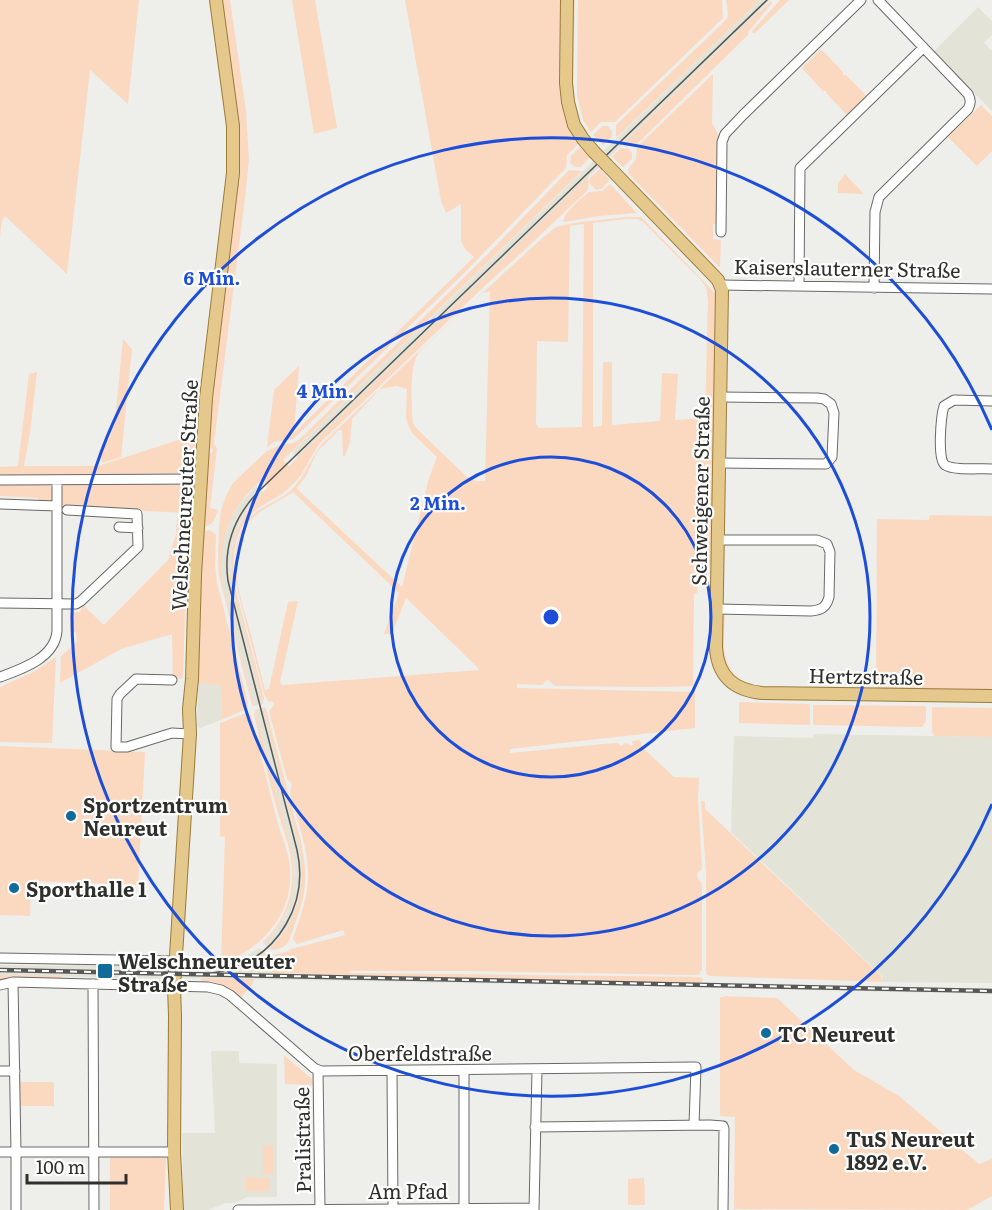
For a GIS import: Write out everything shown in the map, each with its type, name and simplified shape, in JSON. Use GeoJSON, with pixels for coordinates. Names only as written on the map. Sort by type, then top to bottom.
{"type":"FeatureCollection","features":[{"type":"Feature","properties":{"kind":"main road","name":"Welschneureuter Straße"},"geometry":{"type":"LineString","coordinates":[[177,1210],[174,1152],[174,987],[190,734],[195,575],[206,398],[233,173],[233,126],[216,0]]}},
{"type":"Feature","properties":{"kind":"main road","name":"Kaiserslauterner Straße"},"geometry":{"type":"LineString","coordinates":[[567,0],[566,84],[574,125],[594,152],[721,285]]}},
{"type":"Feature","properties":{"kind":"main road","name":"Schweigener Straße"},"geometry":{"type":"LineString","coordinates":[[721,285],[716,648],[718,662],[726,677],[741,688]]}},
{"type":"Feature","properties":{"kind":"main road","name":"Hertzstraße"},"geometry":{"type":"LineString","coordinates":[[741,688],[771,693],[992,696]]}},
{"type":"Feature","properties":{"kind":"street"},"geometry":{"type":"LineString","coordinates":[[721,232],[722,142],[725,134],[861,0]]}},
{"type":"Feature","properties":{"kind":"street"},"geometry":{"type":"LineString","coordinates":[[874,288],[875,212],[879,197],[971,104],[968,94],[878,0]]}},
{"type":"Feature","properties":{"kind":"street"},"geometry":{"type":"LineString","coordinates":[[799,286],[800,168],[924,48]]}},
{"type":"Feature","properties":{"kind":"street","name":"Kaiserslauterner Straße"},"geometry":{"type":"LineString","coordinates":[[721,285],[992,289]]}},
{"type":"Feature","properties":{"kind":"street"},"geometry":{"type":"LineString","coordinates":[[719,463],[826,464],[832,457],[834,413],[831,404],[824,399],[720,397]]}},
{"type":"Feature","properties":{"kind":"street"},"geometry":{"type":"LineString","coordinates":[[992,401],[954,400],[944,406],[941,454],[945,465],[956,468],[992,469]]}},
{"type":"Feature","properties":{"kind":"street"},"geometry":{"type":"LineString","coordinates":[[0,480],[201,479]]}},
{"type":"Feature","properties":{"kind":"street"},"geometry":{"type":"LineString","coordinates":[[0,677],[38,660],[51,649],[57,636],[57,480]]}},
{"type":"Feature","properties":{"kind":"street"},"geometry":{"type":"LineString","coordinates":[[0,504],[57,506]]}},
{"type":"Feature","properties":{"kind":"street"},"geometry":{"type":"LineString","coordinates":[[0,603],[76,604],[138,547],[137,514],[67,510]]}},
{"type":"Feature","properties":{"kind":"street"},"geometry":{"type":"LineString","coordinates":[[119,527],[138,528]]}},
{"type":"Feature","properties":{"kind":"street"},"geometry":{"type":"LineString","coordinates":[[717,540],[818,540],[827,544],[830,552],[829,597],[821,609],[811,611],[717,609]]}},
{"type":"Feature","properties":{"kind":"street"},"geometry":{"type":"LineString","coordinates":[[172,680],[136,679],[120,694],[117,699],[116,747],[127,747],[172,733],[190,734]]}},
{"type":"Feature","properties":{"kind":"street"},"geometry":{"type":"LineString","coordinates":[[0,958],[175,961]]}},
{"type":"Feature","properties":{"kind":"street"},"geometry":{"type":"LineString","coordinates":[[0,985],[13,982],[208,987],[221,990],[230,995],[318,1071]]}},
{"type":"Feature","properties":{"kind":"street"},"geometry":{"type":"LineString","coordinates":[[13,982],[16,1210]]}},
{"type":"Feature","properties":{"kind":"street"},"geometry":{"type":"LineString","coordinates":[[93,984],[94,1210]]}},
{"type":"Feature","properties":{"kind":"street","name":"Oberfeldstraße"},"geometry":{"type":"LineString","coordinates":[[318,1071],[696,1067],[694,1125]]}},
{"type":"Feature","properties":{"kind":"street"},"geometry":{"type":"LineString","coordinates":[[464,1070],[464,1208]]}},
{"type":"Feature","properties":{"kind":"street"},"geometry":{"type":"LineString","coordinates":[[534,1209],[537,1070]]}},
{"type":"Feature","properties":{"kind":"street"},"geometry":{"type":"LineString","coordinates":[[0,1071],[15,1071]]}},
{"type":"Feature","properties":{"kind":"street","name":"Pralistraße"},"geometry":{"type":"LineString","coordinates":[[318,1071],[320,1209]]}},
{"type":"Feature","properties":{"kind":"street"},"geometry":{"type":"LineString","coordinates":[[392,1071],[393,1208]]}},
{"type":"Feature","properties":{"kind":"street"},"geometry":{"type":"LineString","coordinates":[[535,1127],[723,1126],[723,1210]]}},
{"type":"Feature","properties":{"kind":"street"},"geometry":{"type":"LineString","coordinates":[[0,1152],[174,1152]]}},
{"type":"Feature","properties":{"kind":"street","name":"Am Pfad"},"geometry":{"type":"LineString","coordinates":[[237,1210],[534,1209]]}},
{"type":"Feature","properties":{"kind":"shaded area"},"geometry":{"type":"Polygon","coordinates":[[[0,0],[139,0],[128,104],[90,70],[67,274],[5,216],[2,220],[0,237],[0,0]]]}},
{"type":"Feature","properties":{"kind":"shaded area"},"geometry":{"type":"Polygon","coordinates":[[[220,0],[230,0],[246,111],[249,160],[214,443],[217,449],[210,508],[218,510],[211,524],[203,526],[208,455],[213,451],[212,448],[207,450],[208,430],[233,212],[220,0]]]}},
{"type":"Feature","properties":{"kind":"shaded area"},"geometry":{"type":"Polygon","coordinates":[[[292,0],[315,0],[337,128],[314,134],[292,0]]]}},
{"type":"Feature","properties":{"kind":"shaded area"},"geometry":{"type":"Polygon","coordinates":[[[405,0],[560,0],[561,102],[567,124],[578,144],[567,155],[566,168],[464,273],[293,439],[274,442],[267,447],[274,390],[299,366],[294,433],[474,257],[461,241],[461,204],[446,213],[441,201],[405,0]]]}},
{"type":"Feature","properties":{"kind":"shaded area"},"geometry":{"type":"Polygon","coordinates":[[[571,0],[575,0],[573,79],[576,110],[571,89],[571,0]]]}},
{"type":"Feature","properties":{"kind":"shaded area"},"geometry":{"type":"Polygon","coordinates":[[[578,0],[722,0],[723,18],[615,122],[601,122],[591,132],[583,120],[577,95],[578,0]]]}},
{"type":"Feature","properties":{"kind":"shaded area"},"geometry":{"type":"Polygon","coordinates":[[[726,0],[758,0],[616,138],[616,125],[727,19],[726,0]]]}},
{"type":"Feature","properties":{"kind":"shaded area"},"geometry":{"type":"Polygon","coordinates":[[[758,0],[770,0],[298,458],[292,452],[753,7],[758,0]]]}},
{"type":"Feature","properties":{"kind":"shaded area"},"geometry":{"type":"Polygon","coordinates":[[[780,0],[789,0],[753,33],[752,31],[780,0]]]}},
{"type":"Feature","properties":{"kind":"shaded area"},"geometry":{"type":"Polygon","coordinates":[[[771,1],[772,3],[748,35],[635,146],[624,146],[623,144],[771,1]]]}},
{"type":"Feature","properties":{"kind":"shaded area"},"geometry":{"type":"Polygon","coordinates":[[[978,7],[992,21],[992,35],[984,43],[992,51],[992,111],[933,52],[978,7]]]}},
{"type":"Feature","properties":{"kind":"shaded area"},"geometry":{"type":"Polygon","coordinates":[[[821,49],[843,72],[843,75],[846,75],[868,97],[848,116],[802,68],[821,49]]]}},
{"type":"Feature","properties":{"kind":"shaded area"},"geometry":{"type":"Polygon","coordinates":[[[713,74],[712,123],[719,136],[717,224],[713,224],[713,239],[721,240],[720,268],[628,173],[636,159],[637,147],[713,74]]]}},
{"type":"Feature","properties":{"kind":"shaded area"},"geometry":{"type":"Polygon","coordinates":[[[981,105],[992,116],[992,151],[977,166],[948,137],[981,105]]]}},
{"type":"Feature","properties":{"kind":"shaded area"},"geometry":{"type":"Polygon","coordinates":[[[602,126],[608,126],[612,131],[612,137],[603,145],[593,135],[602,126]]]}},
{"type":"Feature","properties":{"kind":"shaded area"},"geometry":{"type":"Polygon","coordinates":[[[580,147],[590,157],[581,167],[575,167],[570,163],[571,156],[580,147]]]}},
{"type":"Feature","properties":{"kind":"shaded area"},"geometry":{"type":"Polygon","coordinates":[[[621,148],[629,149],[632,153],[632,159],[623,167],[612,157],[621,148]]]}},
{"type":"Feature","properties":{"kind":"shaded area"},"geometry":{"type":"Polygon","coordinates":[[[600,169],[610,180],[601,189],[596,190],[590,184],[590,178],[600,169]]]}},
{"type":"Feature","properties":{"kind":"shaded area"},"geometry":{"type":"Polygon","coordinates":[[[569,170],[582,171],[283,460],[289,466],[587,178],[589,179],[588,190],[321,442],[290,487],[253,512],[245,521],[234,552],[235,587],[264,697],[263,704],[233,586],[231,556],[242,520],[268,487],[263,479],[251,490],[233,514],[224,540],[223,586],[254,706],[252,705],[219,576],[221,510],[233,483],[267,451],[300,439],[486,256],[569,170]]]}},
{"type":"Feature","properties":{"kind":"shaded area"},"geometry":{"type":"Polygon","coordinates":[[[845,174],[864,194],[838,193],[838,184],[845,174]]]}},
{"type":"Feature","properties":{"kind":"shaded area"},"geometry":{"type":"Polygon","coordinates":[[[632,180],[720,272],[719,276],[631,182],[632,180]]]}},
{"type":"Feature","properties":{"kind":"shaded area"},"geometry":{"type":"Polygon","coordinates":[[[610,184],[637,213],[563,221],[570,209],[589,192],[602,191],[610,184]]]}},
{"type":"Feature","properties":{"kind":"shaded area"},"geometry":{"type":"Polygon","coordinates":[[[641,217],[715,293],[715,355],[717,355],[712,565],[707,565],[698,579],[697,593],[694,594],[693,686],[556,686],[547,680],[542,685],[517,684],[517,688],[695,692],[695,728],[510,749],[510,753],[614,743],[621,746],[626,743],[633,746],[632,741],[640,740],[642,747],[674,777],[699,778],[702,867],[697,873],[702,887],[702,971],[696,975],[348,971],[350,973],[699,977],[703,979],[702,983],[345,975],[238,970],[264,953],[274,955],[345,935],[343,930],[297,944],[293,939],[306,895],[307,859],[290,793],[291,784],[287,779],[269,711],[274,705],[273,702],[268,701],[264,693],[238,592],[235,558],[239,536],[250,518],[259,510],[291,490],[322,444],[414,356],[538,242],[556,227],[574,223],[641,217]],[[638,219],[593,223],[593,427],[602,426],[603,362],[612,362],[612,425],[660,421],[662,373],[678,374],[675,420],[705,418],[708,301],[706,287],[638,219]],[[583,224],[570,226],[568,342],[537,341],[536,423],[538,428],[582,427],[584,226],[583,224]],[[490,291],[483,293],[419,352],[412,383],[413,424],[467,477],[476,481],[485,481],[490,291]],[[396,386],[380,389],[352,419],[350,442],[345,456],[343,456],[342,430],[339,430],[318,451],[297,489],[402,587],[429,478],[437,457],[412,433],[409,427],[406,418],[407,389],[396,386]],[[293,492],[252,518],[241,536],[236,563],[239,591],[265,690],[269,689],[288,602],[298,601],[280,682],[282,685],[479,670],[406,598],[392,634],[384,634],[399,593],[293,492]]]}},
{"type":"Feature","properties":{"kind":"shaded area"},"geometry":{"type":"Polygon","coordinates":[[[123,339],[132,349],[121,457],[102,463],[101,454],[115,421],[123,339]]]}},
{"type":"Feature","properties":{"kind":"shaded area"},"geometry":{"type":"Polygon","coordinates":[[[37,372],[24,466],[98,466],[178,440],[195,441],[192,474],[0,476],[0,467],[18,466],[29,374],[37,372]]]}},
{"type":"Feature","properties":{"kind":"shaded area"},"geometry":{"type":"Polygon","coordinates":[[[0,483],[47,483],[53,489],[53,498],[50,501],[39,502],[38,498],[0,496],[0,483]]]}},
{"type":"Feature","properties":{"kind":"shaded area"},"geometry":{"type":"Polygon","coordinates":[[[66,483],[191,483],[189,513],[60,507],[61,487],[66,483]]]}},
{"type":"Feature","properties":{"kind":"shaded area"},"geometry":{"type":"Polygon","coordinates":[[[256,486],[263,492],[248,508],[239,524],[232,545],[230,566],[263,704],[254,706],[223,586],[221,562],[223,541],[231,518],[256,486]]]}},
{"type":"Feature","properties":{"kind":"shaded area"},"geometry":{"type":"Polygon","coordinates":[[[930,515],[992,516],[992,690],[876,688],[877,519],[929,520],[930,515]]]}},
{"type":"Feature","properties":{"kind":"shaded area"},"geometry":{"type":"Polygon","coordinates":[[[177,518],[184,518],[188,523],[183,677],[173,679],[172,634],[121,649],[60,683],[61,656],[77,642],[76,632],[70,632],[70,612],[80,612],[83,605],[104,625],[168,560],[176,534],[177,518]]]}},
{"type":"Feature","properties":{"kind":"shaded area"},"geometry":{"type":"Polygon","coordinates":[[[210,530],[216,535],[217,583],[248,703],[244,710],[221,720],[221,685],[198,683],[198,678],[196,678],[203,531],[210,530]]]}},
{"type":"Feature","properties":{"kind":"shaded area"},"geometry":{"type":"Polygon","coordinates":[[[725,612],[724,646],[727,662],[736,676],[757,688],[740,684],[721,663],[722,614],[725,612]]]}},
{"type":"Feature","properties":{"kind":"shaded area"},"geometry":{"type":"Polygon","coordinates":[[[56,657],[52,743],[0,742],[0,687],[35,671],[56,657]]]}},
{"type":"Feature","properties":{"kind":"shaded area"},"geometry":{"type":"Polygon","coordinates":[[[198,683],[221,684],[222,693],[221,720],[200,728],[197,727],[198,683]]]}},
{"type":"Feature","properties":{"kind":"shaded area"},"geometry":{"type":"Polygon","coordinates":[[[739,702],[810,704],[810,725],[739,723],[739,702]]]}},
{"type":"Feature","properties":{"kind":"shaded area"},"geometry":{"type":"Polygon","coordinates":[[[813,705],[926,706],[926,721],[922,727],[813,725],[813,705]]]}},
{"type":"Feature","properties":{"kind":"shaded area"},"geometry":{"type":"Polygon","coordinates":[[[264,707],[300,838],[305,870],[305,889],[289,941],[283,947],[275,950],[269,949],[287,928],[298,903],[302,863],[264,707]]]}},
{"type":"Feature","properties":{"kind":"shaded area"},"geometry":{"type":"Polygon","coordinates":[[[932,707],[992,708],[992,737],[934,736],[932,707]]]}},
{"type":"Feature","properties":{"kind":"shaded area"},"geometry":{"type":"Polygon","coordinates":[[[263,708],[300,849],[302,868],[301,891],[293,918],[283,934],[269,949],[264,944],[287,913],[293,892],[295,870],[255,710],[263,708]]]}},
{"type":"Feature","properties":{"kind":"shaded area"},"geometry":{"type":"Polygon","coordinates":[[[255,710],[291,848],[294,875],[291,900],[287,911],[274,933],[264,944],[263,942],[279,923],[288,901],[292,865],[265,762],[255,710]]]}},
{"type":"Feature","properties":{"kind":"shaded area"},"geometry":{"type":"Polygon","coordinates":[[[246,713],[251,715],[287,853],[290,884],[287,899],[273,927],[250,949],[221,963],[225,837],[220,836],[220,723],[246,713]]]}},
{"type":"Feature","properties":{"kind":"shaded area"},"geometry":{"type":"Polygon","coordinates":[[[813,734],[992,737],[992,983],[882,982],[882,976],[731,832],[734,736],[813,738],[813,734]]]}},
{"type":"Feature","properties":{"kind":"shaded area","name":"Sportzentrum Neureut"},"geometry":{"type":"Polygon","coordinates":[[[0,746],[145,752],[138,885],[31,881],[30,916],[0,915],[0,746]]]}},
{"type":"Feature","properties":{"kind":"shaded area"},"geometry":{"type":"Polygon","coordinates":[[[701,801],[705,801],[705,809],[881,976],[882,982],[710,976],[706,974],[706,871],[701,801]]]}},
{"type":"Feature","properties":{"kind":"shaded area"},"geometry":{"type":"Polygon","coordinates":[[[259,948],[264,953],[238,970],[345,975],[702,983],[702,987],[181,978],[182,968],[209,968],[224,965],[242,959],[259,948]]]}},
{"type":"Feature","properties":{"kind":"shaded area"},"geometry":{"type":"Polygon","coordinates":[[[77,964],[168,967],[168,979],[0,975],[0,965],[65,966],[77,964]]]}},
{"type":"Feature","properties":{"kind":"shaded area"},"geometry":{"type":"Polygon","coordinates":[[[0,975],[61,976],[65,980],[0,982],[0,975]]]}},
{"type":"Feature","properties":{"kind":"shaded area"},"geometry":{"type":"Polygon","coordinates":[[[201,978],[254,979],[241,998],[223,985],[201,981],[201,978]]]}},
{"type":"Feature","properties":{"kind":"shaded area"},"geometry":{"type":"Polygon","coordinates":[[[707,983],[992,989],[992,994],[718,988],[707,987],[707,983]]]}},
{"type":"Feature","properties":{"kind":"shaded area"},"geometry":{"type":"Polygon","coordinates":[[[720,997],[777,998],[854,1070],[899,1096],[979,1164],[992,1159],[992,1196],[967,1210],[734,1209],[735,1117],[720,1116],[720,997]]]}},
{"type":"Feature","properties":{"kind":"shaded area"},"geometry":{"type":"Polygon","coordinates":[[[211,1051],[239,1051],[239,1063],[277,1064],[277,1197],[247,1197],[235,1203],[226,1203],[208,1210],[183,1210],[182,1133],[215,1133],[211,1051]]]}},
{"type":"Feature","properties":{"kind":"shaded area"},"geometry":{"type":"Polygon","coordinates":[[[284,1055],[312,1079],[313,1085],[285,1084],[284,1055]]]}},
{"type":"Feature","properties":{"kind":"shaded area"},"geometry":{"type":"Polygon","coordinates":[[[19,1082],[54,1082],[54,1106],[20,1106],[19,1082]]]}},
{"type":"Feature","properties":{"kind":"shaded area"},"geometry":{"type":"Polygon","coordinates":[[[263,1145],[273,1145],[273,1174],[263,1174],[263,1145]]]}},
{"type":"Feature","properties":{"kind":"shaded area"},"geometry":{"type":"Polygon","coordinates":[[[166,1157],[164,1210],[110,1210],[110,1158],[166,1157]]]}},
{"type":"Feature","properties":{"kind":"shaded area"},"geometry":{"type":"Polygon","coordinates":[[[246,1177],[270,1178],[270,1191],[246,1191],[246,1177]]]}},
{"type":"Feature","properties":{"kind":"shaded area"},"geometry":{"type":"Polygon","coordinates":[[[644,1178],[645,1205],[628,1205],[628,1179],[644,1178]]]}},
{"type":"Feature","properties":{"kind":"tram line"},"geometry":{"type":"LineString","coordinates":[[185,975],[227,970],[245,963],[262,952],[286,924],[294,907],[298,889],[300,870],[297,850],[228,581],[227,555],[238,520],[260,490],[767,0]]}},
{"type":"Feature","properties":{"kind":"railway"},"geometry":{"type":"LineString","coordinates":[[0,970],[992,991]]}},
{"type":"Feature","properties":{"kind":"place","name":"Sportzentrum Neureut"},"geometry":{"type":"Point","coordinates":[71,816]}},
{"type":"Feature","properties":{"kind":"place","name":"Sporthalle 1"},"geometry":{"type":"Point","coordinates":[14,888]}},
{"type":"Feature","properties":{"kind":"place","name":"Welschneureuter Straße"},"geometry":{"type":"Point","coordinates":[105,971]}},
{"type":"Feature","properties":{"kind":"place","name":"TC Neureut"},"geometry":{"type":"Point","coordinates":[766,1033]}},
{"type":"Feature","properties":{"kind":"place","name":"TuS Neureut 1892 e.V."},"geometry":{"type":"Point","coordinates":[834,1149]}}]}
